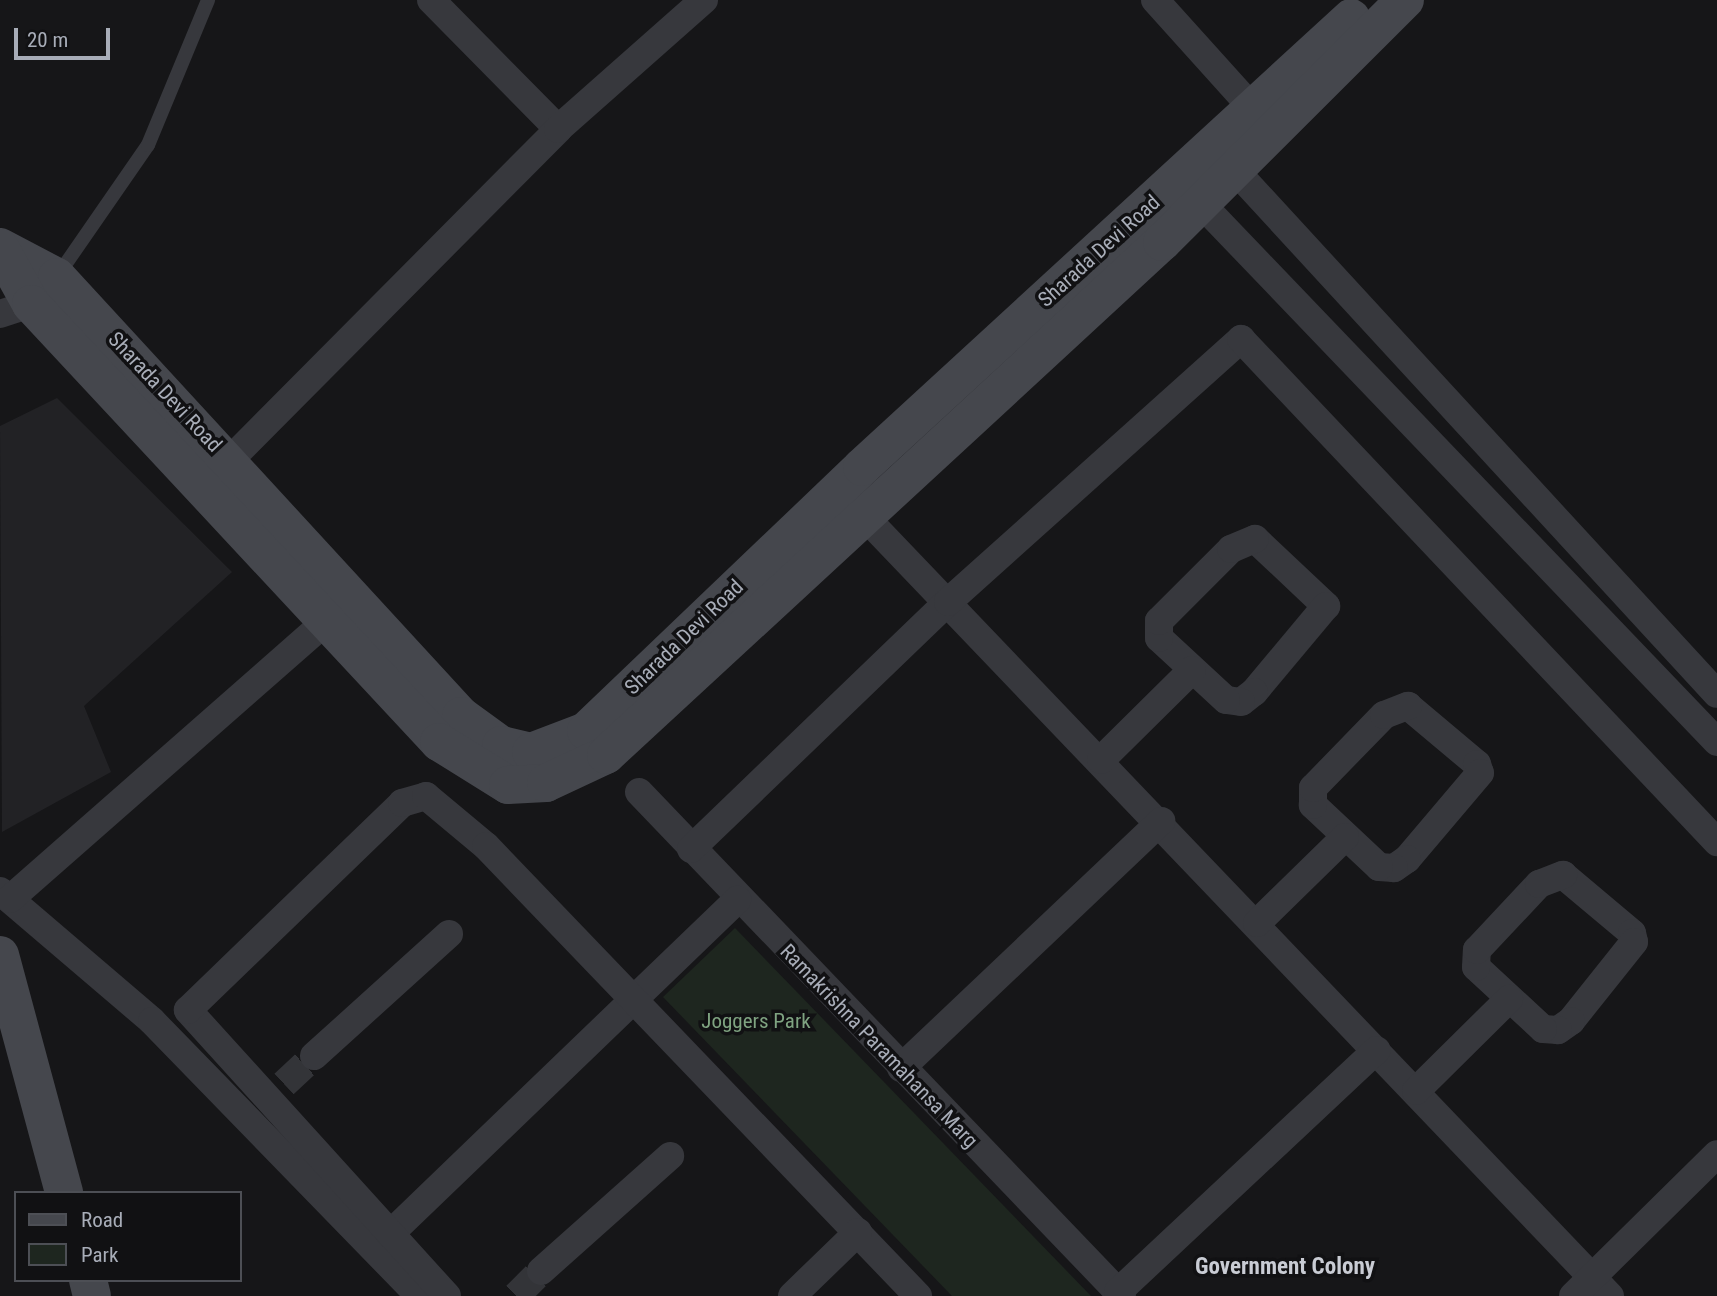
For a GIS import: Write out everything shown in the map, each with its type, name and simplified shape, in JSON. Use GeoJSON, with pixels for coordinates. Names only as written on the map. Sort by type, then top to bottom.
{"type":"FeatureCollection","features":[{"type":"Feature","properties":{"kind":"street"},"geometry":{"type":"LineString","coordinates":[[431,0],[558,129]]}},
{"type":"Feature","properties":{"kind":"street"},"geometry":{"type":"LineString","coordinates":[[201,487],[229,462],[558,129],[704,0]]}},
{"type":"Feature","properties":{"kind":"street"},"geometry":{"type":"LineString","coordinates":[[1155,0],[1253,109]]}},
{"type":"Feature","properties":{"kind":"street","name":"Sharada Devi Road"},"geometry":{"type":"LineString","coordinates":[[0,248],[57,276],[461,716],[501,745],[531,752],[586,731],[872,458],[1189,191],[1224,158],[1253,109],[1371,0]]}},
{"type":"Feature","properties":{"kind":"street"},"geometry":{"type":"LineString","coordinates":[[1405,0],[1224,158],[1717,694]]}},
{"type":"Feature","properties":{"kind":"street","name":"Sharada Devi Road"},"geometry":{"type":"LineString","coordinates":[[0,248],[15,309],[201,487],[448,748],[508,785],[545,783],[606,755],[1162,242],[1189,191]]}},
{"type":"Feature","properties":{"kind":"street"},"geometry":{"type":"LineString","coordinates":[[1189,191],[1717,742]]}},
{"type":"Feature","properties":{"kind":"street"},"geometry":{"type":"LineString","coordinates":[[1278,285],[1310,250]]}},
{"type":"Feature","properties":{"kind":"street"},"geometry":{"type":"LineString","coordinates":[[15,309],[57,276]]}},
{"type":"Feature","properties":{"kind":"street"},"geometry":{"type":"LineString","coordinates":[[691,849],[948,602],[1224,350],[1248,340],[1717,842]]}},
{"type":"Feature","properties":{"kind":"street"},"geometry":{"type":"LineString","coordinates":[[872,458],[897,488]]}},
{"type":"Feature","properties":{"kind":"street"},"geometry":{"type":"LineString","coordinates":[[866,517],[1161,821],[1416,1091],[1592,1290],[1717,1154]]}},
{"type":"Feature","properties":{"kind":"street"},"geometry":{"type":"LineString","coordinates":[[1255,539],[1324,597],[1321,618],[1241,702],[1226,700],[1192,670],[1159,638],[1159,621],[1242,542],[1255,539]]}},
{"type":"Feature","properties":{"kind":"street"},"geometry":{"type":"LineString","coordinates":[[326,621],[5,895],[152,1021],[419,1296]]}},
{"type":"Feature","properties":{"kind":"street"},"geometry":{"type":"LineString","coordinates":[[1101,760],[1192,670]]}},
{"type":"Feature","properties":{"kind":"street"},"geometry":{"type":"LineString","coordinates":[[1408,706],[1477,764],[1475,785],[1394,868],[1379,867],[1345,837],[1313,804],[1313,788],[1395,709],[1408,706]]}},
{"type":"Feature","properties":{"kind":"street","name":"Ramakrishna Paramahansa Marg"},"geometry":{"type":"LineString","coordinates":[[639,792],[737,900],[1120,1294]]}},
{"type":"Feature","properties":{"kind":"street"},"geometry":{"type":"LineString","coordinates":[[447,1296],[390,1234],[274,1092],[192,1020],[188,1003],[402,803],[435,800],[486,846],[918,1296]]}},
{"type":"Feature","properties":{"kind":"street"},"geometry":{"type":"LineString","coordinates":[[901,1068],[1161,821]]}},
{"type":"Feature","properties":{"kind":"street"},"geometry":{"type":"LineString","coordinates":[[1257,923],[1345,837]]}},
{"type":"Feature","properties":{"kind":"street"},"geometry":{"type":"LineString","coordinates":[[1563,875],[1632,933],[1629,954],[1558,1031],[1543,1029],[1509,999],[1476,967],[1477,950],[1539,884],[1563,875]]}},
{"type":"Feature","properties":{"kind":"street"},"geometry":{"type":"LineString","coordinates":[[390,1234],[632,998],[737,900]]}},
{"type":"Feature","properties":{"kind":"street"},"geometry":{"type":"LineString","coordinates":[[314,1056],[449,934]]}},
{"type":"Feature","properties":{"kind":"street"},"geometry":{"type":"LineString","coordinates":[[0,955],[63,1191]]}},
{"type":"Feature","properties":{"kind":"street"},"geometry":{"type":"LineString","coordinates":[[1416,1091],[1509,999]]}},
{"type":"Feature","properties":{"kind":"street"},"geometry":{"type":"LineString","coordinates":[[1120,1294],[1377,1050]]}},
{"type":"Feature","properties":{"kind":"street"},"geometry":{"type":"LineString","coordinates":[[541,1271],[670,1156]]}},
{"type":"Feature","properties":{"kind":"street"},"geometry":{"type":"LineString","coordinates":[[792,1296],[858,1232]]}},
{"type":"Feature","properties":{"kind":"lane"},"geometry":{"type":"LineString","coordinates":[[57,276],[148,145],[208,0]]}},
{"type":"Feature","properties":{"kind":"shaded area"},"geometry":{"type":"Polygon","coordinates":[[[57,398],[232,572],[84,706],[111,772],[2,832],[0,426],[57,398]]]}},
{"type":"Feature","properties":{"kind":"green space","name":"Joggers Park"},"geometry":{"type":"Polygon","coordinates":[[[735,928],[1091,1296],[952,1296],[663,997],[735,928]]]}},
{"type":"Feature","properties":{"kind":"tunnel"},"geometry":{"type":"LineString","coordinates":[[284,1084],[314,1056]]}},
{"type":"Feature","properties":{"kind":"tunnel"},"geometry":{"type":"LineString","coordinates":[[516,1296],[541,1271]]}},
{"type":"Feature","properties":{"kind":"district","name":"Government Colony"},"geometry":{"type":"Point","coordinates":[1285,1267]}}]}
